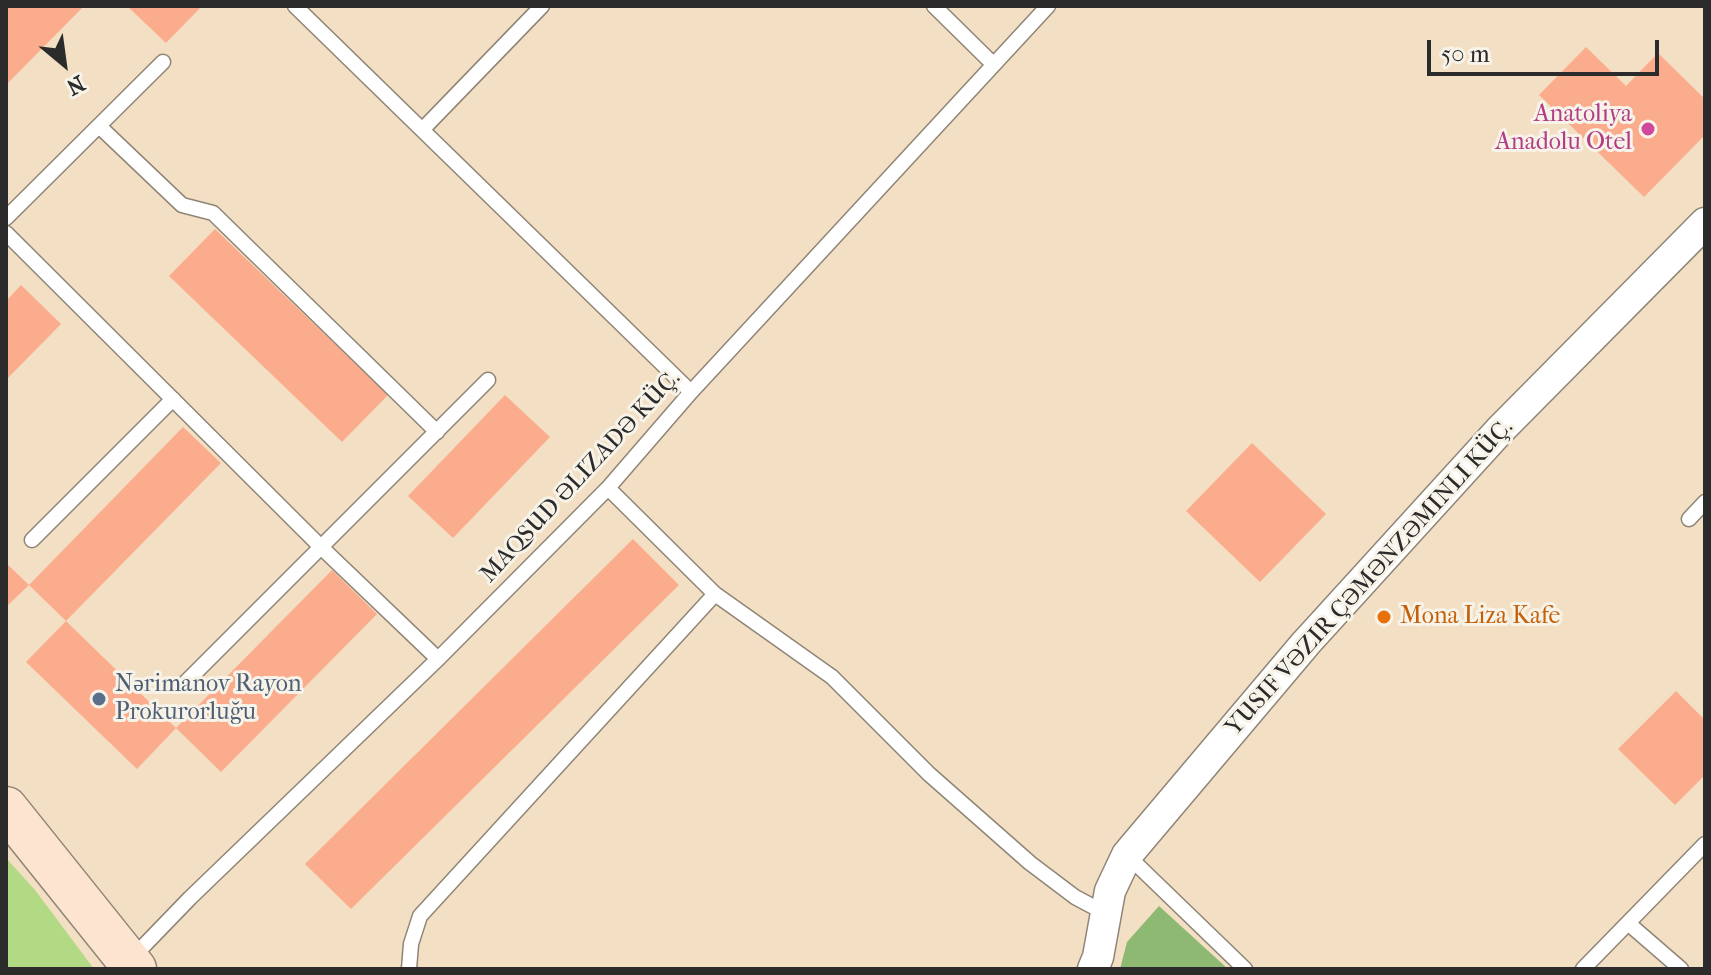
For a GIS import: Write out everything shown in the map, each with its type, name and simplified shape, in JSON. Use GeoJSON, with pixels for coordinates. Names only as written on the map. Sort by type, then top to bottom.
{"type":"FeatureCollection","features":[{"type":"Feature","properties":{"kind":"main road"},"geometry":{"type":"LineString","coordinates":[[6,808],[132,965]]}},
{"type":"Feature","properties":{"kind":"street","name":"YUSIF VƏZIR ÇƏMƏNZƏMINLI KÜÇ."},"geometry":{"type":"LineString","coordinates":[[1093,969],[1110,891],[1127,855],[1306,643],[1489,442],[1705,223]]}},
{"type":"Feature","properties":{"kind":"lane"},"geometry":{"type":"LineString","coordinates":[[295,6],[691,392]]}},
{"type":"Feature","properties":{"kind":"lane"},"geometry":{"type":"LineString","coordinates":[[423,129],[542,6]]}},
{"type":"Feature","properties":{"kind":"lane"},"geometry":{"type":"LineString","coordinates":[[934,6],[993,64]]}},
{"type":"Feature","properties":{"kind":"lane","name":"MAQSUD ƏLIZADƏ KÜÇ."},"geometry":{"type":"LineString","coordinates":[[132,965],[201,887],[438,659],[608,488],[691,392],[1048,6]]}},
{"type":"Feature","properties":{"kind":"lane"},"geometry":{"type":"LineString","coordinates":[[6,218],[163,62]]}},
{"type":"Feature","properties":{"kind":"lane"},"geometry":{"type":"LineString","coordinates":[[99,126],[182,205],[213,213],[437,432]]}},
{"type":"Feature","properties":{"kind":"lane"},"geometry":{"type":"LineString","coordinates":[[6,233],[322,548],[438,659]]}},
{"type":"Feature","properties":{"kind":"lane"},"geometry":{"type":"LineString","coordinates":[[183,685],[488,380]]}},
{"type":"Feature","properties":{"kind":"lane"},"geometry":{"type":"LineString","coordinates":[[32,540],[173,399]]}},
{"type":"Feature","properties":{"kind":"lane"},"geometry":{"type":"LineString","coordinates":[[608,488],[715,594],[832,677],[929,774],[1030,863],[1075,897],[1105,913]]}},
{"type":"Feature","properties":{"kind":"lane"},"geometry":{"type":"LineString","coordinates":[[1689,519],[1705,502]]}},
{"type":"Feature","properties":{"kind":"lane"},"geometry":{"type":"LineString","coordinates":[[409,969],[411,944],[420,916],[715,594]]}},
{"type":"Feature","properties":{"kind":"lane"},"geometry":{"type":"LineString","coordinates":[[1583,969],[1705,844]]}},
{"type":"Feature","properties":{"kind":"lane"},"geometry":{"type":"LineString","coordinates":[[1127,855],[1245,969]]}},
{"type":"Feature","properties":{"kind":"lane"},"geometry":{"type":"LineString","coordinates":[[1629,924],[1681,969]]}},
{"type":"Feature","properties":{"kind":"green space"},"geometry":{"type":"Polygon","coordinates":[[[6,858],[35,890],[94,969],[6,969],[6,858]]]}},
{"type":"Feature","properties":{"kind":"green space"},"geometry":{"type":"Polygon","coordinates":[[[1159,906],[1228,969],[1120,969],[1127,942],[1159,906]]]}},
{"type":"Feature","properties":{"kind":"building"},"geometry":{"type":"Polygon","coordinates":[[[6,6],[84,6],[6,85],[6,6]]]}},
{"type":"Feature","properties":{"kind":"building"},"geometry":{"type":"Polygon","coordinates":[[[127,6],[202,6],[166,43],[127,6]]]}},
{"type":"Feature","properties":{"kind":"building"},"geometry":{"type":"Polygon","coordinates":[[[1586,47],[1626,86],[1658,53],[1705,99],[1705,135],[1644,197],[1539,95],[1586,47]]]}},
{"type":"Feature","properties":{"kind":"building"},"geometry":{"type":"Polygon","coordinates":[[[215,229],[388,395],[342,442],[169,276],[215,229]]]}},
{"type":"Feature","properties":{"kind":"building"},"geometry":{"type":"Polygon","coordinates":[[[21,285],[61,324],[6,380],[6,301],[21,285]]]}},
{"type":"Feature","properties":{"kind":"building"},"geometry":{"type":"Polygon","coordinates":[[[505,395],[550,437],[453,538],[408,496],[505,395]]]}},
{"type":"Feature","properties":{"kind":"building"},"geometry":{"type":"Polygon","coordinates":[[[183,427],[221,463],[66,621],[29,585],[183,427]]]}},
{"type":"Feature","properties":{"kind":"building"},"geometry":{"type":"Polygon","coordinates":[[[1252,443],[1326,514],[1260,582],[1186,511],[1252,443]]]}},
{"type":"Feature","properties":{"kind":"building"},"geometry":{"type":"Polygon","coordinates":[[[633,539],[679,585],[351,909],[305,864],[633,539]]]}},
{"type":"Feature","properties":{"kind":"building"},"geometry":{"type":"Polygon","coordinates":[[[6,563],[29,585],[6,607],[6,563]]]}},
{"type":"Feature","properties":{"kind":"building"},"geometry":{"type":"Polygon","coordinates":[[[332,570],[377,614],[221,772],[176,728],[332,570]]]}},
{"type":"Feature","properties":{"kind":"building"},"geometry":{"type":"Polygon","coordinates":[[[66,621],[176,728],[137,769],[26,662],[66,621]]]}},
{"type":"Feature","properties":{"kind":"building"},"geometry":{"type":"Polygon","coordinates":[[[1676,691],[1705,720],[1705,775],[1675,805],[1618,749],[1676,691]]]}},
{"type":"Feature","properties":{"kind":"place","name":"Anatoliya Anadolu Otel"},"geometry":{"type":"Point","coordinates":[1648,129]}},
{"type":"Feature","properties":{"kind":"place","name":"Mona Liza Kafe"},"geometry":{"type":"Point","coordinates":[1384,617]}},
{"type":"Feature","properties":{"kind":"place","name":"Nərimanov Rayon Prokurorluğu"},"geometry":{"type":"Point","coordinates":[99,699]}}]}
